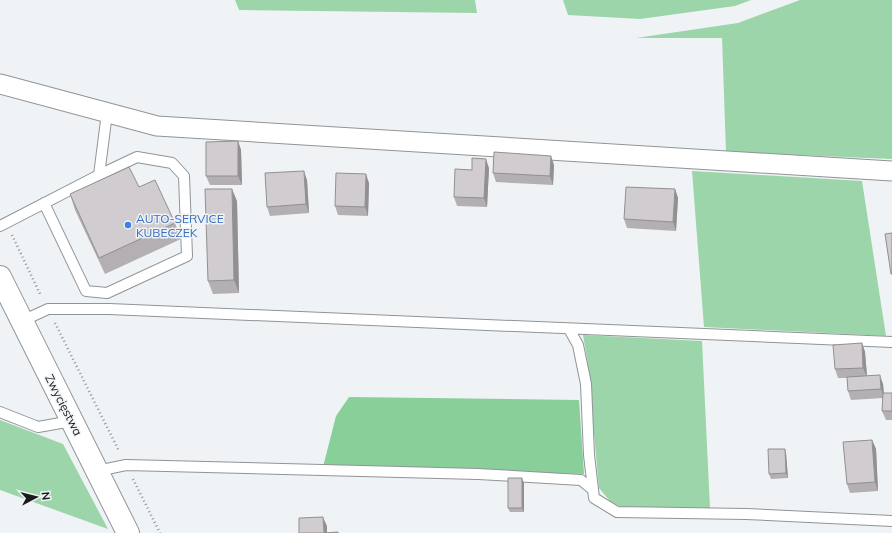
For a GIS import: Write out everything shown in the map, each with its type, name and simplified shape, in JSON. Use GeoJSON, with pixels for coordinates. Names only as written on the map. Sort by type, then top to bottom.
{"type":"FeatureCollection","features":[{"type":"Feature","properties":{"kind":"main road","name":"Zwycięstwa"},"geometry":{"type":"LineString","coordinates":[[0,277],[128,533]]}},
{"type":"Feature","properties":{"kind":"street"},"geometry":{"type":"LineString","coordinates":[[0,84],[156,126],[892,171]]}},
{"type":"Feature","properties":{"kind":"lane"},"geometry":{"type":"LineString","coordinates":[[99,175],[107,112]]}},
{"type":"Feature","properties":{"kind":"lane"},"geometry":{"type":"LineString","coordinates":[[3,224],[44,203],[99,175],[137,157],[172,163],[184,176],[187,256],[107,293],[86,291],[44,203]]}},
{"type":"Feature","properties":{"kind":"lane"},"geometry":{"type":"LineString","coordinates":[[22,321],[48,309],[109,308],[892,342]]}},
{"type":"Feature","properties":{"kind":"lane"},"geometry":{"type":"LineString","coordinates":[[569,329],[578,345],[586,384],[589,455],[594,498],[617,512],[746,514],[892,521]]}},
{"type":"Feature","properties":{"kind":"lane"},"geometry":{"type":"LineString","coordinates":[[0,412],[38,427],[72,421]]}},
{"type":"Feature","properties":{"kind":"lane"},"geometry":{"type":"LineString","coordinates":[[97,471],[126,465],[470,474],[581,480],[593,490]]}},
{"type":"Feature","properties":{"kind":"path"},"geometry":{"type":"LineString","coordinates":[[3,224],[48,309],[160,533]]}},
{"type":"Feature","properties":{"kind":"green space"},"geometry":{"type":"Polygon","coordinates":[[[235,0],[475,0],[477,13],[239,10],[235,0]]]}},
{"type":"Feature","properties":{"kind":"green space"},"geometry":{"type":"Polygon","coordinates":[[[563,0],[751,0],[735,6],[640,19],[568,15],[563,0]]]}},
{"type":"Feature","properties":{"kind":"green space"},"geometry":{"type":"Polygon","coordinates":[[[800,0],[892,0],[892,159],[726,152],[722,38],[636,38],[738,23],[800,0]]]}},
{"type":"Feature","properties":{"kind":"green space"},"geometry":{"type":"Polygon","coordinates":[[[692,171],[862,181],[886,336],[704,327],[692,171]]]}},
{"type":"Feature","properties":{"kind":"green space"},"geometry":{"type":"Polygon","coordinates":[[[583,335],[702,341],[710,508],[623,508],[610,501],[599,488],[587,358],[583,335]]]}},
{"type":"Feature","properties":{"kind":"green space"},"geometry":{"type":"Polygon","coordinates":[[[349,397],[579,400],[584,474],[323,467],[336,416],[349,397]]]}},
{"type":"Feature","properties":{"kind":"green space"},"geometry":{"type":"Polygon","coordinates":[[[0,420],[63,444],[108,529],[0,490],[0,420]]]}},
{"type":"Feature","properties":{"kind":"building"},"geometry":{"type":"Polygon","coordinates":[[[238,141],[238,176],[206,176],[206,142],[238,141]]]}},
{"type":"Feature","properties":{"kind":"building"},"geometry":{"type":"Polygon","coordinates":[[[494,152],[551,156],[550,176],[493,173],[494,152]]]}},
{"type":"Feature","properties":{"kind":"building"},"geometry":{"type":"Polygon","coordinates":[[[472,158],[486,159],[484,198],[454,197],[455,169],[472,170],[472,158]]]}},
{"type":"Feature","properties":{"kind":"building","name":"AUTO-SERVICE KUBECZEK"},"geometry":{"type":"Polygon","coordinates":[[[129,167],[139,187],[155,180],[175,223],[99,258],[70,194],[129,167]]]}},
{"type":"Feature","properties":{"kind":"building"},"geometry":{"type":"Polygon","coordinates":[[[304,171],[306,204],[267,207],[265,173],[304,171]]]}},
{"type":"Feature","properties":{"kind":"building"},"geometry":{"type":"Polygon","coordinates":[[[336,173],[366,174],[365,207],[335,206],[336,173]]]}},
{"type":"Feature","properties":{"kind":"building"},"geometry":{"type":"Polygon","coordinates":[[[626,187],[675,189],[673,222],[624,219],[626,187]]]}},
{"type":"Feature","properties":{"kind":"building"},"geometry":{"type":"Polygon","coordinates":[[[205,189],[232,189],[234,280],[208,281],[205,189]]]}},
{"type":"Feature","properties":{"kind":"building"},"geometry":{"type":"Polygon","coordinates":[[[892,233],[892,274],[891,274],[885,234],[892,233]]]}},
{"type":"Feature","properties":{"kind":"building"},"geometry":{"type":"Polygon","coordinates":[[[862,343],[863,368],[835,369],[833,345],[862,343]]]}},
{"type":"Feature","properties":{"kind":"building"},"geometry":{"type":"Polygon","coordinates":[[[880,375],[881,389],[848,391],[847,377],[880,375]]]}},
{"type":"Feature","properties":{"kind":"building"},"geometry":{"type":"Polygon","coordinates":[[[883,393],[892,393],[892,411],[882,411],[883,393]]]}},
{"type":"Feature","properties":{"kind":"building"},"geometry":{"type":"Polygon","coordinates":[[[872,440],[875,482],[847,484],[843,442],[872,440]]]}},
{"type":"Feature","properties":{"kind":"building"},"geometry":{"type":"Polygon","coordinates":[[[768,449],[785,449],[786,473],[769,474],[768,449]]]}},
{"type":"Feature","properties":{"kind":"building"},"geometry":{"type":"Polygon","coordinates":[[[508,478],[522,478],[522,508],[508,508],[508,478]]]}},
{"type":"Feature","properties":{"kind":"building"},"geometry":{"type":"Polygon","coordinates":[[[323,517],[324,533],[299,533],[299,518],[323,517]]]}},
{"type":"Feature","properties":{"kind":"place","name":"AUTO-SERVICE KUBECZEK"},"geometry":{"type":"Point","coordinates":[128,225]}}]}
